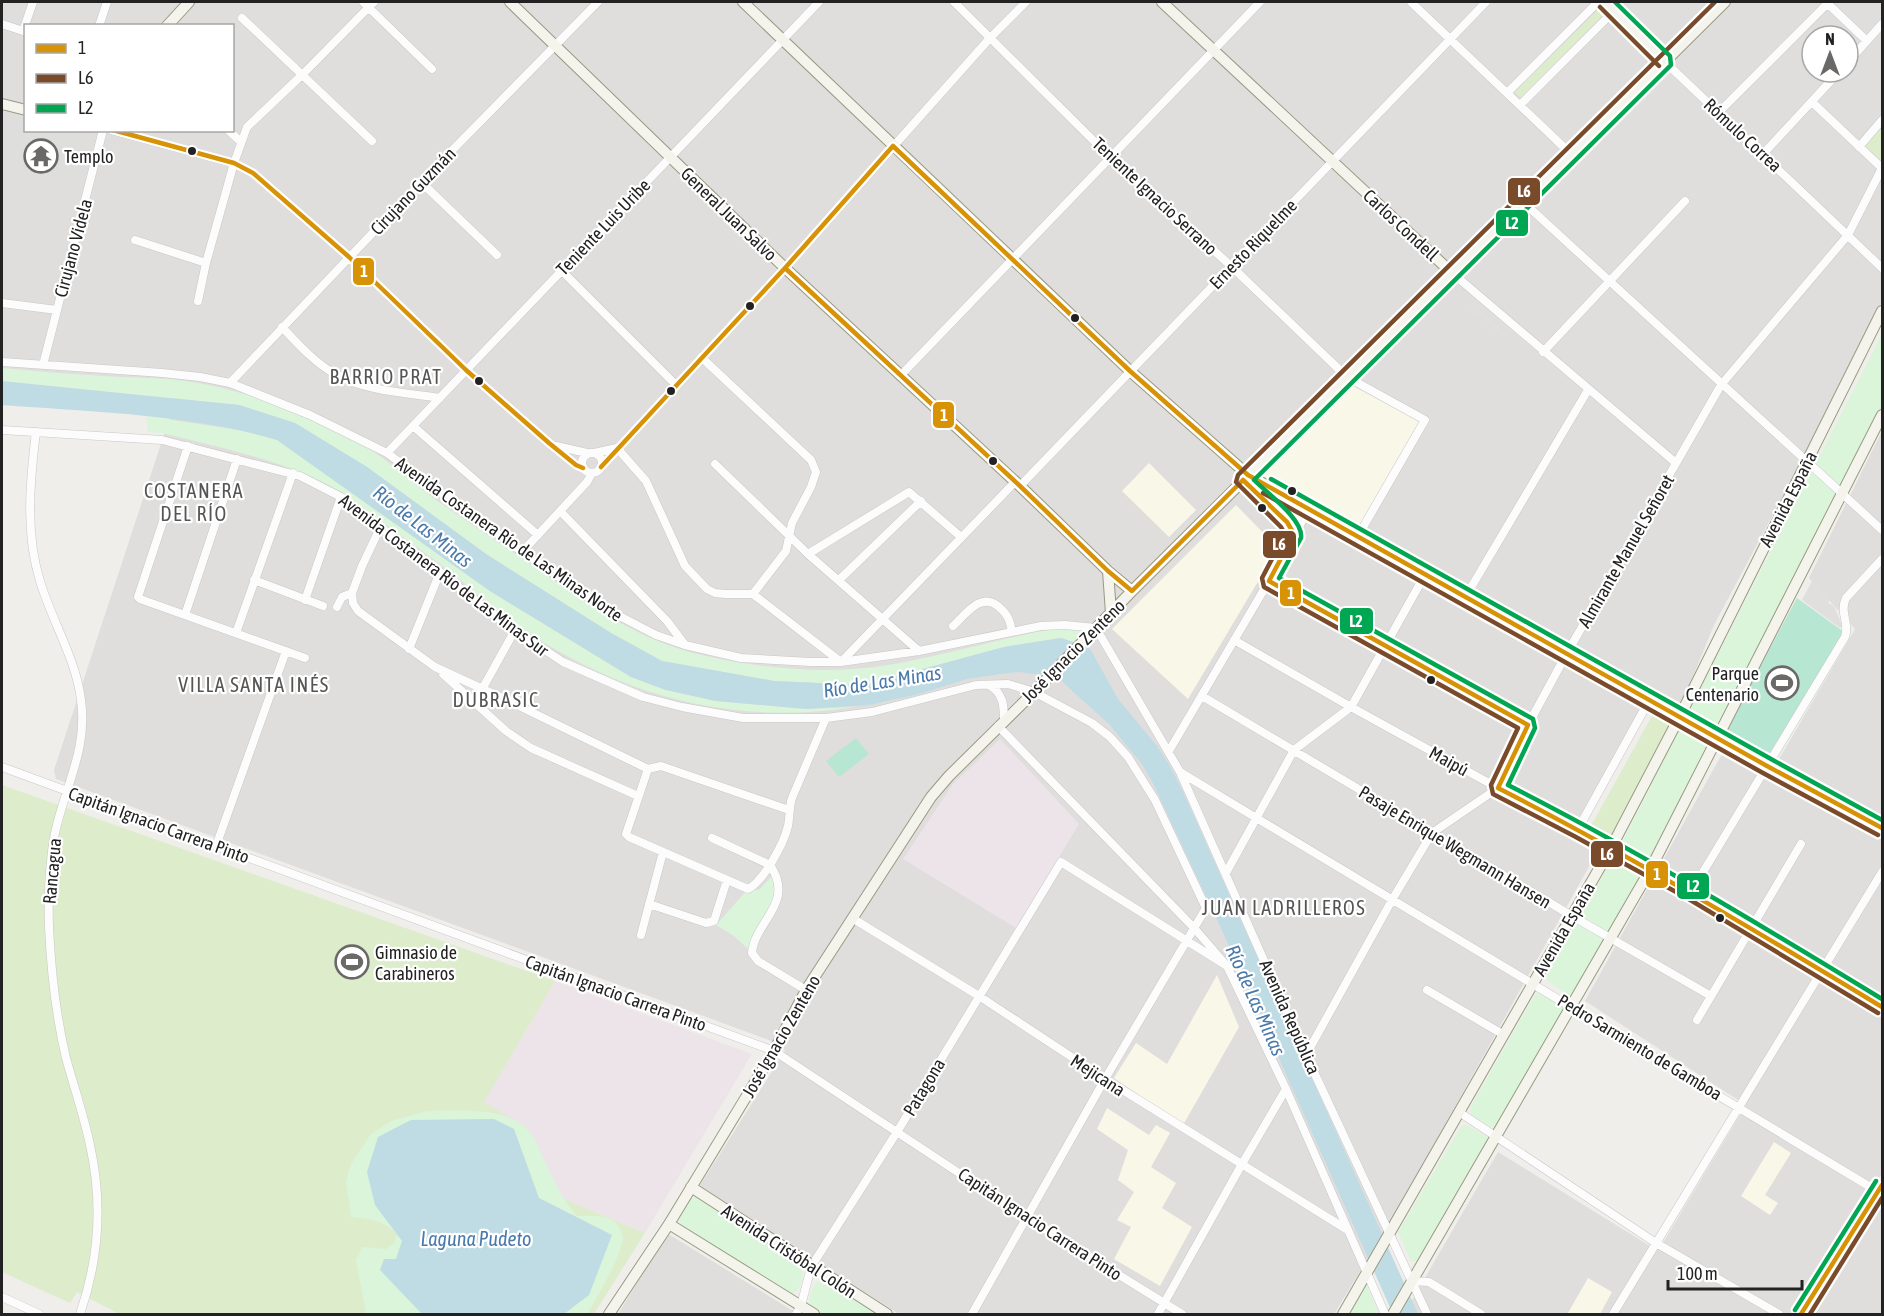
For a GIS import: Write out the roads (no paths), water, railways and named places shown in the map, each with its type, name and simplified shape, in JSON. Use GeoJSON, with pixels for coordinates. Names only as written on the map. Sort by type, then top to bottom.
{"type":"FeatureCollection","features":[{"type":"Feature","properties":{"kind":"street"},"geometry":{"type":"LineString","coordinates":[[26,24],[33,2]]}},
{"type":"Feature","properties":{"kind":"street"},"geometry":{"type":"LineString","coordinates":[[100,24],[107,2]]}},
{"type":"Feature","properties":{"kind":"street"},"geometry":{"type":"LineString","coordinates":[[169,24],[189,2]]}},
{"type":"Feature","properties":{"kind":"street","name":"General Juan Salvo"},"geometry":{"type":"LineString","coordinates":[[510,2],[785,268],[1132,591]]}},
{"type":"Feature","properties":{"kind":"street","name":"Cirujano Guzmán"},"geometry":{"type":"LineString","coordinates":[[230,383],[421,182],[598,2]]}},
{"type":"Feature","properties":{"kind":"street"},"geometry":{"type":"LineString","coordinates":[[743,2],[1012,260],[1245,478],[1287,522],[1294,534]]}},
{"type":"Feature","properties":{"kind":"street","name":"Teniente Luis Uribe"},"geometry":{"type":"LineString","coordinates":[[387,453],[819,2]]}},
{"type":"Feature","properties":{"kind":"street","name":"Teniente Ignacio Serrano"},"geometry":{"type":"LineString","coordinates":[[954,2],[1110,157],[1231,266],[1347,377],[1425,420],[1358,536]]}},
{"type":"Feature","properties":{"kind":"street"},"geometry":{"type":"LineString","coordinates":[[522,552],[587,482],[592,472],[601,467],[785,268],[990,38],[1026,2]]}},
{"type":"Feature","properties":{"kind":"street","name":"Carlos Condell"},"geometry":{"type":"LineString","coordinates":[[1162,2],[1451,272],[1676,464]]}},
{"type":"Feature","properties":{"kind":"street"},"geometry":{"type":"LineString","coordinates":[[901,375],[1260,2]]}},
{"type":"Feature","properties":{"kind":"street"},"geometry":{"type":"LineString","coordinates":[[1411,2],[1571,154]]}},
{"type":"Feature","properties":{"kind":"street","name":"Ernesto Riquelme"},"geometry":{"type":"LineString","coordinates":[[841,662],[961,537],[1130,371],[1486,2]]}},
{"type":"Feature","properties":{"kind":"street"},"geometry":{"type":"LineString","coordinates":[[1507,93],[1598,2]]}},
{"type":"Feature","properties":{"kind":"street","name":"Rómulo Correa"},"geometry":{"type":"LineString","coordinates":[[1605,2],[1882,268]]}},
{"type":"Feature","properties":{"kind":"street","name":"José Ignacio Zenteno"},"geometry":{"type":"LineString","coordinates":[[609,1314],[669,1224],[774,1051],[806,990],[931,797],[948,776],[1451,272],[1725,2]]}},
{"type":"Feature","properties":{"kind":"street"},"geometry":{"type":"LineString","coordinates":[[1719,112],[1827,2],[1867,41]]}},
{"type":"Feature","properties":{"kind":"street"},"geometry":{"type":"LineString","coordinates":[[198,301],[206,263],[234,163],[247,127],[303,74],[368,3],[432,69]]}},
{"type":"Feature","properties":{"kind":"street"},"geometry":{"type":"LineString","coordinates":[[1520,105],[1614,11]]}},
{"type":"Feature","properties":{"kind":"street"},"geometry":{"type":"LineString","coordinates":[[242,18],[372,141]]}},
{"type":"Feature","properties":{"kind":"street"},"geometry":{"type":"LineString","coordinates":[[2,24],[24,32]]}},
{"type":"Feature","properties":{"kind":"street"},"geometry":{"type":"LineString","coordinates":[[1860,49],[1882,24]]}},
{"type":"Feature","properties":{"kind":"street"},"geometry":{"type":"LineString","coordinates":[[1763,154],[1828,84]]}},
{"type":"Feature","properties":{"kind":"street"},"geometry":{"type":"LineString","coordinates":[[1812,102],[1882,168]]}},
{"type":"Feature","properties":{"kind":"street"},"geometry":{"type":"LineString","coordinates":[[2,104],[24,110]]}},
{"type":"Feature","properties":{"kind":"street"},"geometry":{"type":"LineString","coordinates":[[1859,147],[1882,120]]}},
{"type":"Feature","properties":{"kind":"street","name":"Cirujano Videla"},"geometry":{"type":"LineString","coordinates":[[43,365],[103,132]]}},
{"type":"Feature","properties":{"kind":"street"},"geometry":{"type":"LineString","coordinates":[[118,132],[234,163],[253,173],[349,257],[466,370],[576,465],[592,472]]}},
{"type":"Feature","properties":{"kind":"street"},"geometry":{"type":"LineString","coordinates":[[230,132],[242,142]]}},
{"type":"Feature","properties":{"kind":"street","name":"Almirante Manuel Señoret"},"geometry":{"type":"LineString","coordinates":[[1498,788],[1528,725],[1567,653],[1721,384],[1848,235],[1882,168]]}},
{"type":"Feature","properties":{"kind":"street"},"geometry":{"type":"LineString","coordinates":[[421,182],[497,255]]}},
{"type":"Feature","properties":{"kind":"street"},"geometry":{"type":"LineString","coordinates":[[1543,352],[1685,201]]}},
{"type":"Feature","properties":{"kind":"street"},"geometry":{"type":"LineString","coordinates":[[1523,202],[1882,530]]}},
{"type":"Feature","properties":{"kind":"street"},"geometry":{"type":"LineString","coordinates":[[135,240],[206,263]]}},
{"type":"Feature","properties":{"kind":"street"},"geometry":{"type":"LineString","coordinates":[[562,271],[676,385]]}},
{"type":"Feature","properties":{"kind":"street"},"geometry":{"type":"LineString","coordinates":[[2,303],[57,310]]}},
{"type":"Feature","properties":{"kind":"street","name":"Avenida España"},"geometry":{"type":"LineString","coordinates":[[1343,1314],[1611,848],[1680,716],[1882,311]]}},
{"type":"Feature","properties":{"kind":"street"},"geometry":{"type":"LineString","coordinates":[[282,327],[305,351],[334,374],[360,384],[440,398]]}},
{"type":"Feature","properties":{"kind":"street"},"geometry":{"type":"LineString","coordinates":[[702,357],[811,460],[816,472],[811,487],[792,523],[786,551],[753,594]]}},
{"type":"Feature","properties":{"kind":"street","name":"Avenida Costanera Río de Las Minas Norte"},"geometry":{"type":"LineString","coordinates":[[2,362],[176,374],[230,383],[310,415],[387,453],[522,552],[604,608],[656,635],[685,645],[741,658],[841,662],[919,651],[1041,626],[1065,625],[1092,632]]}},
{"type":"Feature","properties":{"kind":"street"},"geometry":{"type":"LineString","coordinates":[[1466,596],[1587,390]]}},
{"type":"Feature","properties":{"kind":"street"},"geometry":{"type":"LineString","coordinates":[[1393,1314],[1650,870],[1882,415]]}},
{"type":"Feature","properties":{"kind":"street"},"geometry":{"type":"LineString","coordinates":[[413,426],[538,535]]}},
{"type":"Feature","properties":{"kind":"street","name":"Avenida Costanera Río de Las Minas Sur"},"geometry":{"type":"LineString","coordinates":[[2,430],[143,438],[188,446],[292,473],[340,497],[514,630],[563,662],[643,697],[682,707],[743,718],[826,718],[872,712],[963,688],[988,684],[1038,688],[1092,723],[1110,737],[1128,757],[1155,800],[1206,908],[1195,929]]}},
{"type":"Feature","properties":{"kind":"street","name":"Rancagua"},"geometry":{"type":"LineString","coordinates":[[36,432],[30,514],[34,556],[39,579],[76,675],[81,700],[82,740],[58,822],[50,863],[49,929],[59,1019],[66,1057],[97,1181],[98,1237],[94,1266],[80,1314]]}},
{"type":"Feature","properties":{"kind":"street"},"geometry":{"type":"LineString","coordinates":[[549,443],[570,450],[591,453],[601,460],[601,467]]}},
{"type":"Feature","properties":{"kind":"street"},"geometry":{"type":"LineString","coordinates":[[188,446],[138,597],[305,658]]}},
{"type":"Feature","properties":{"kind":"street"},"geometry":{"type":"LineString","coordinates":[[583,468],[582,458],[591,453],[617,448]]}},
{"type":"Feature","properties":{"kind":"street"},"geometry":{"type":"LineString","coordinates":[[617,448],[646,481],[685,566],[707,589],[716,592],[753,594],[841,662]]}},
{"type":"Feature","properties":{"kind":"street"},"geometry":{"type":"LineString","coordinates":[[185,615],[237,459]]}},
{"type":"Feature","properties":{"kind":"street"},"geometry":{"type":"LineString","coordinates":[[715,464],[808,554],[919,651]]}},
{"type":"Feature","properties":{"kind":"street"},"geometry":{"type":"LineString","coordinates":[[236,633],[292,473]]}},
{"type":"Feature","properties":{"kind":"street"},"geometry":{"type":"LineString","coordinates":[[1245,478],[1426,573],[1767,766],[1882,828]]}},
{"type":"Feature","properties":{"kind":"street"},"geometry":{"type":"LineString","coordinates":[[808,554],[909,492],[961,537]]}},
{"type":"Feature","properties":{"kind":"street"},"geometry":{"type":"LineString","coordinates":[[305,600],[340,497]]}},
{"type":"Feature","properties":{"kind":"street"},"geometry":{"type":"LineString","coordinates":[[838,580],[921,501]]}},
{"type":"Feature","properties":{"kind":"street"},"geometry":{"type":"LineString","coordinates":[[1169,751],[1308,510]]}},
{"type":"Feature","properties":{"kind":"street"},"geometry":{"type":"LineString","coordinates":[[560,511],[667,621],[685,645]]}},
{"type":"Feature","properties":{"kind":"street"},"geometry":{"type":"LineString","coordinates":[[380,528],[352,592],[353,603],[358,611],[435,667],[506,731],[531,748],[638,796]]}},
{"type":"Feature","properties":{"kind":"street"},"geometry":{"type":"LineString","coordinates":[[1691,892],[1845,637],[1848,628],[1842,606],[1846,598],[1882,559]]}},
{"type":"Feature","properties":{"kind":"street"},"geometry":{"type":"LineString","coordinates":[[1108,571],[1111,613]]}},
{"type":"Feature","properties":{"kind":"street"},"geometry":{"type":"LineString","coordinates":[[409,649],[440,572]]}},
{"type":"Feature","properties":{"kind":"street"},"geometry":{"type":"LineString","coordinates":[[1226,873],[1294,750],[1351,707],[1426,573]]}},
{"type":"Feature","properties":{"kind":"street"},"geometry":{"type":"LineString","coordinates":[[254,580],[323,606]]}},
{"type":"Feature","properties":{"kind":"street"},"geometry":{"type":"LineString","coordinates":[[1269,581],[1528,725]]}},
{"type":"Feature","properties":{"kind":"street"},"geometry":{"type":"LineString","coordinates":[[337,607],[342,597],[352,592]]}},
{"type":"Feature","properties":{"kind":"street"},"geometry":{"type":"LineString","coordinates":[[953,626],[980,601],[988,600],[1009,617],[1012,632]]}},
{"type":"Feature","properties":{"kind":"street"},"geometry":{"type":"LineString","coordinates":[[476,702],[514,630]]}},
{"type":"Feature","properties":{"kind":"street","name":"Avenida República"},"geometry":{"type":"LineString","coordinates":[[1092,632],[1169,751],[1180,772],[1388,1237],[1427,1314]]}},
{"type":"Feature","properties":{"kind":"street","name":"Maipú"},"geometry":{"type":"LineString","coordinates":[[1234,640],[1351,707],[1691,892],[1882,1007]]}},
{"type":"Feature","properties":{"kind":"street"},"geometry":{"type":"LineString","coordinates":[[216,846],[286,651]]}},
{"type":"Feature","properties":{"kind":"street"},"geometry":{"type":"LineString","coordinates":[[435,667],[648,769],[661,766],[789,810]]}},
{"type":"Feature","properties":{"kind":"street"},"geometry":{"type":"LineString","coordinates":[[988,684],[996,689],[1004,703],[1001,723]]}},
{"type":"Feature","properties":{"kind":"street","name":"Pasaje Enrique Wegmann Hansen"},"geometry":{"type":"LineString","coordinates":[[1202,696],[1711,996]]}},
{"type":"Feature","properties":{"kind":"street"},"geometry":{"type":"LineString","coordinates":[[1578,829],[1650,699]]}},
{"type":"Feature","properties":{"kind":"street"},"geometry":{"type":"LineString","coordinates":[[648,769],[626,834],[748,889],[755,886],[770,865],[788,827],[789,810],[826,718]]}},
{"type":"Feature","properties":{"kind":"street","name":"Avenida República"},"geometry":{"type":"LineString","coordinates":[[1001,723],[1227,966],[1286,1089],[1385,1314]]}},
{"type":"Feature","properties":{"kind":"street","name":"Capitán Ignacio Carrera Pinto"},"geometry":{"type":"LineString","coordinates":[[2,767],[774,1051],[1027,1218],[1182,1314]]}},
{"type":"Feature","properties":{"kind":"street","name":"Pedro Sarmiento de Gamboa"},"geometry":{"type":"LineString","coordinates":[[1180,772],[1532,984],[1881,1190]]}},
{"type":"Feature","properties":{"kind":"street"},"geometry":{"type":"LineString","coordinates":[[1306,1054],[1432,833],[1498,788]]}},
{"type":"Feature","properties":{"kind":"street"},"geometry":{"type":"LineString","coordinates":[[712,838],[770,865],[775,873],[777,901],[754,943],[752,953],[758,961],[806,990]]}},
{"type":"Feature","properties":{"kind":"street"},"geometry":{"type":"LineString","coordinates":[[1696,1020],[1801,844]]}},
{"type":"Feature","properties":{"kind":"street"},"geometry":{"type":"LineString","coordinates":[[641,935],[663,852]]}},
{"type":"Feature","properties":{"kind":"street","name":"Patagona"},"geometry":{"type":"LineString","coordinates":[[798,1310],[811,1267],[897,1132],[1061,862],[1186,942]]}},
{"type":"Feature","properties":{"kind":"street"},"geometry":{"type":"LineString","coordinates":[[1612,1314],[1882,873]]}},
{"type":"Feature","properties":{"kind":"street"},"geometry":{"type":"LineString","coordinates":[[649,904],[711,923],[714,921],[727,880]]}},
{"type":"Feature","properties":{"kind":"street","name":"Mejicana"},"geometry":{"type":"LineString","coordinates":[[852,918],[1346,1229]]}},
{"type":"Feature","properties":{"kind":"street"},"geometry":{"type":"LineString","coordinates":[[972,1314],[1105,1079],[1195,929]]}},
{"type":"Feature","properties":{"kind":"street"},"geometry":{"type":"LineString","coordinates":[[1186,942],[1227,966]]}},
{"type":"Feature","properties":{"kind":"street"},"geometry":{"type":"LineString","coordinates":[[1427,990],[1504,1035]]}},
{"type":"Feature","properties":{"kind":"street"},"geometry":{"type":"LineString","coordinates":[[1158,1314],[1286,1089]]}},
{"type":"Feature","properties":{"kind":"street"},"geometry":{"type":"LineString","coordinates":[[1459,1112],[1656,1244],[1779,1314]]}},
{"type":"Feature","properties":{"kind":"street","name":"Avenida Cristóbal Colón"},"geometry":{"type":"LineString","coordinates":[[691,1187],[811,1267],[887,1314]]}},
{"type":"Feature","properties":{"kind":"street"},"geometry":{"type":"LineString","coordinates":[[1801,1314],[1881,1190]]}},
{"type":"Feature","properties":{"kind":"street"},"geometry":{"type":"LineString","coordinates":[[669,1224],[798,1310],[814,1314]]}},
{"type":"Feature","properties":{"kind":"street"},"geometry":{"type":"LineString","coordinates":[[1410,1284],[1430,1282],[1481,1314]]}},
{"type":"Feature","properties":{"kind":"street"},"geometry":{"type":"LineString","coordinates":[[2,1297],[39,1314]]}},
{"type":"Feature","properties":{"kind":"water","name":"Río de Las Minas"},"geometry":{"type":"Polygon","coordinates":[[[2,381],[239,405],[295,423],[367,467],[486,554],[611,633],[662,661],[774,681],[864,685],[1004,647],[1061,638],[1089,647],[1118,699],[1157,746],[1183,792],[1418,1314],[1393,1314],[1220,926],[1152,781],[1141,763],[1109,724],[1057,677],[1019,672],[1000,674],[967,679],[919,694],[869,705],[806,709],[716,701],[666,690],[631,677],[490,591],[277,440],[244,431],[175,419],[2,405],[2,381]]]}},
{"type":"Feature","properties":{"kind":"water","name":"Laguna Pudeto"},"geometry":{"type":"Polygon","coordinates":[[[494,1119],[514,1129],[539,1198],[612,1235],[589,1295],[564,1314],[421,1313],[380,1270],[384,1259],[396,1259],[402,1241],[375,1205],[367,1172],[378,1137],[411,1120],[494,1119]]]}},
{"type":"Feature","properties":{"kind":"place","name":"Templo"},"geometry":{"type":"Point","coordinates":[41,156]}},
{"type":"Feature","properties":{"kind":"place","name":"Parque Centenario"},"geometry":{"type":"Point","coordinates":[1782,683]}},
{"type":"Feature","properties":{"kind":"place","name":"Gimnasio de Carabineros"},"geometry":{"type":"Point","coordinates":[352,962]}},
{"type":"Feature","properties":{"kind":"district","name":"BARRIO PRAT"},"geometry":{"type":"Point","coordinates":[386,376]}},
{"type":"Feature","properties":{"kind":"district","name":"COSTANERA DEL RÍO"},"geometry":{"type":"Point","coordinates":[194,502]}},
{"type":"Feature","properties":{"kind":"district","name":"VILLA SANTA INÉS"},"geometry":{"type":"Point","coordinates":[254,684]}},
{"type":"Feature","properties":{"kind":"district","name":"DUBRASIC"},"geometry":{"type":"Point","coordinates":[496,699]}},
{"type":"Feature","properties":{"kind":"district","name":"JUAN LADRILLEROS"},"geometry":{"type":"Point","coordinates":[1284,907]}}]}
